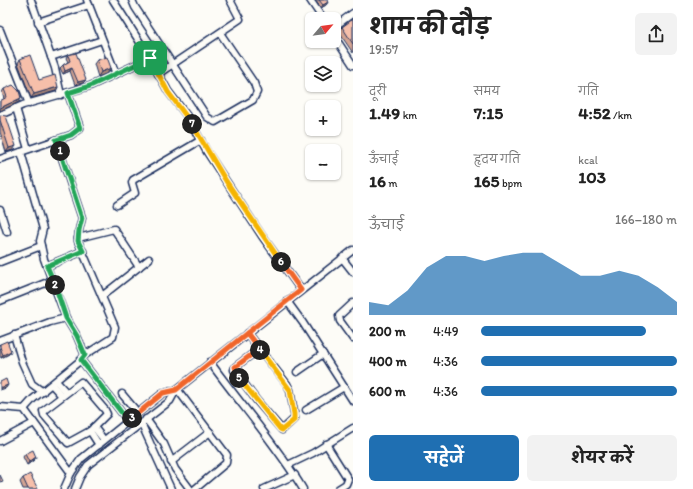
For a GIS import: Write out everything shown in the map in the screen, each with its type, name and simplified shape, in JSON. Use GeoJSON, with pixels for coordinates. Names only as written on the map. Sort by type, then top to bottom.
{"type":"FeatureCollection","features":[{"type":"Feature","properties":{"kind":"street"},"geometry":{"type":"LineString","coordinates":[[31,0],[51,57],[61,95]]}},
{"type":"Feature","properties":{"kind":"street"},"geometry":{"type":"LineString","coordinates":[[113,0],[150,58],[168,92],[187,116],[262,236],[301,290]]}},
{"type":"Feature","properties":{"kind":"street"},"geometry":{"type":"LineString","coordinates":[[132,0],[135,7],[207,117],[215,122],[253,100],[257,92],[254,83],[220,33]]}},
{"type":"Feature","properties":{"kind":"street"},"geometry":{"type":"LineString","coordinates":[[158,74],[240,19],[230,0]]}},
{"type":"Feature","properties":{"kind":"street"},"geometry":{"type":"LineString","coordinates":[[310,0],[318,12]]}},
{"type":"Feature","properties":{"kind":"street"},"geometry":{"type":"LineString","coordinates":[[38,22],[88,2],[116,74]]}},
{"type":"Feature","properties":{"kind":"street"},"geometry":{"type":"LineString","coordinates":[[341,22],[353,13]]}},
{"type":"Feature","properties":{"kind":"street"},"geometry":{"type":"LineString","coordinates":[[0,30],[29,104]]}},
{"type":"Feature","properties":{"kind":"street"},"geometry":{"type":"LineString","coordinates":[[51,57],[102,40]]}},
{"type":"Feature","properties":{"kind":"street"},"geometry":{"type":"LineString","coordinates":[[341,47],[353,65]]}},
{"type":"Feature","properties":{"kind":"street"},"geometry":{"type":"LineString","coordinates":[[0,115],[16,108],[90,86],[150,58]]}},
{"type":"Feature","properties":{"kind":"street"},"geometry":{"type":"LineString","coordinates":[[0,159],[71,135],[80,128],[68,93]]}},
{"type":"Feature","properties":{"kind":"street"},"geometry":{"type":"LineString","coordinates":[[16,108],[28,149]]}},
{"type":"Feature","properties":{"kind":"street"},"geometry":{"type":"LineString","coordinates":[[24,409],[33,399],[83,358],[113,337],[115,327],[78,238],[82,218],[56,140]]}},
{"type":"Feature","properties":{"kind":"street"},"geometry":{"type":"LineString","coordinates":[[117,205],[135,193],[132,183],[133,180],[201,140]]}},
{"type":"Feature","properties":{"kind":"street"},"geometry":{"type":"LineString","coordinates":[[21,152],[43,229],[40,240],[41,246],[66,318],[77,336],[83,358],[128,421]]}},
{"type":"Feature","properties":{"kind":"street"},"geometry":{"type":"LineString","coordinates":[[0,210],[7,232]]}},
{"type":"Feature","properties":{"kind":"street"},"geometry":{"type":"LineString","coordinates":[[78,238],[114,229],[139,267]]}},
{"type":"Feature","properties":{"kind":"street"},"geometry":{"type":"LineString","coordinates":[[0,262],[41,246]]}},
{"type":"Feature","properties":{"kind":"street"},"geometry":{"type":"LineString","coordinates":[[64,489],[70,473],[81,459],[101,442],[163,393],[176,389],[353,250]]}},
{"type":"Feature","properties":{"kind":"street"},"geometry":{"type":"LineString","coordinates":[[47,266],[83,251]]}},
{"type":"Feature","properties":{"kind":"street"},"geometry":{"type":"LineString","coordinates":[[342,258],[353,272]]}},
{"type":"Feature","properties":{"kind":"street"},"geometry":{"type":"LineString","coordinates":[[102,296],[148,259]]}},
{"type":"Feature","properties":{"kind":"street"},"geometry":{"type":"LineString","coordinates":[[0,301],[52,280]]}},
{"type":"Feature","properties":{"kind":"street"},"geometry":{"type":"LineString","coordinates":[[287,301],[353,401]]}},
{"type":"Feature","properties":{"kind":"street"},"geometry":{"type":"LineString","coordinates":[[353,303],[339,316],[340,321],[353,339]]}},
{"type":"Feature","properties":{"kind":"street"},"geometry":{"type":"LineString","coordinates":[[0,341],[66,318]]}},
{"type":"Feature","properties":{"kind":"street"},"geometry":{"type":"LineString","coordinates":[[247,333],[290,390],[295,418],[282,430],[257,401],[234,370],[235,367],[259,349]]}},
{"type":"Feature","properties":{"kind":"street"},"geometry":{"type":"LineString","coordinates":[[14,335],[22,362],[32,384],[42,392]]}},
{"type":"Feature","properties":{"kind":"street"},"geometry":{"type":"LineString","coordinates":[[297,372],[323,354]]}},
{"type":"Feature","properties":{"kind":"street"},"geometry":{"type":"LineString","coordinates":[[210,362],[242,407],[288,465],[303,489]]}},
{"type":"Feature","properties":{"kind":"street"},"geometry":{"type":"LineString","coordinates":[[54,383],[64,394]]}},
{"type":"Feature","properties":{"kind":"street"},"geometry":{"type":"LineString","coordinates":[[78,383],[83,383],[106,410],[107,414],[92,429],[68,444],[44,415],[43,411],[78,383]]}},
{"type":"Feature","properties":{"kind":"street"},"geometry":{"type":"LineString","coordinates":[[306,410],[344,388]]}},
{"type":"Feature","properties":{"kind":"street"},"geometry":{"type":"LineString","coordinates":[[75,489],[80,477],[88,465],[170,401],[176,389]]}},
{"type":"Feature","properties":{"kind":"street"},"geometry":{"type":"LineString","coordinates":[[176,389],[227,455],[228,460],[195,489]]}},
{"type":"Feature","properties":{"kind":"street"},"geometry":{"type":"LineString","coordinates":[[122,394],[138,413]]}},
{"type":"Feature","properties":{"kind":"street"},"geometry":{"type":"LineString","coordinates":[[0,408],[24,409]]}},
{"type":"Feature","properties":{"kind":"street"},"geometry":{"type":"LineString","coordinates":[[24,409],[70,473]]}},
{"type":"Feature","properties":{"kind":"street"},"geometry":{"type":"LineString","coordinates":[[143,421],[164,444],[171,462],[179,476],[190,489]]}},
{"type":"Feature","properties":{"kind":"street"},"geometry":{"type":"LineString","coordinates":[[143,421],[171,489]]}},
{"type":"Feature","properties":{"kind":"street"},"geometry":{"type":"LineString","coordinates":[[0,441],[34,423]]}},
{"type":"Feature","properties":{"kind":"street"},"geometry":{"type":"LineString","coordinates":[[288,465],[353,428]]}},
{"type":"Feature","properties":{"kind":"street"},"geometry":{"type":"LineString","coordinates":[[92,429],[101,442]]}},
{"type":"Feature","properties":{"kind":"street"},"geometry":{"type":"LineString","coordinates":[[171,462],[210,432]]}},
{"type":"Feature","properties":{"kind":"street"},"geometry":{"type":"LineString","coordinates":[[326,444],[348,479],[346,484],[338,489]]}},
{"type":"Feature","properties":{"kind":"street"},"geometry":{"type":"LineString","coordinates":[[264,489],[295,475]]}},
{"type":"Feature","properties":{"kind":"building"},"geometry":{"type":"Polygon","coordinates":[[[319,0],[327,0],[328,2],[323,5],[319,0]]]}},
{"type":"Feature","properties":{"kind":"building"},"geometry":{"type":"Polygon","coordinates":[[[353,19],[353,44],[342,27],[353,19]]]}},
{"type":"Feature","properties":{"kind":"building"},"geometry":{"type":"Polygon","coordinates":[[[76,53],[86,80],[78,82],[72,68],[65,71],[63,65],[70,61],[68,55],[76,53]]]}},
{"type":"Feature","properties":{"kind":"building"},"geometry":{"type":"Polygon","coordinates":[[[30,55],[39,80],[55,75],[58,87],[34,94],[20,59],[30,55]]]}},
{"type":"Feature","properties":{"kind":"building"},"geometry":{"type":"Polygon","coordinates":[[[107,57],[111,68],[101,72],[97,60],[107,57]]]}},
{"type":"Feature","properties":{"kind":"building"},"geometry":{"type":"Polygon","coordinates":[[[13,85],[19,91],[21,98],[0,108],[0,101],[7,97],[4,89],[13,85]]]}},
{"type":"Feature","properties":{"kind":"building"},"geometry":{"type":"Polygon","coordinates":[[[0,115],[6,116],[16,146],[9,148],[0,120],[0,115]]]}},
{"type":"Feature","properties":{"kind":"building"},"geometry":{"type":"Polygon","coordinates":[[[7,341],[11,351],[3,355],[0,344],[7,341]]]}},
{"type":"Feature","properties":{"kind":"building"},"geometry":{"type":"Polygon","coordinates":[[[6,379],[8,385],[0,388],[0,382],[6,379]]]}},
{"type":"Feature","properties":{"kind":"building"},"geometry":{"type":"Polygon","coordinates":[[[33,450],[36,457],[29,462],[25,454],[33,450]]]}},
{"type":"Feature","properties":{"kind":"building"},"geometry":{"type":"Polygon","coordinates":[[[30,474],[38,489],[28,489],[23,478],[30,474]]]}},
{"type":"Feature","properties":{"kind":"building"},"geometry":{"type":"Polygon","coordinates":[[[0,475],[3,481],[0,482],[0,475]]]}},
{"type":"Feature","properties":{"kind":"route"},"geometry":{"type":"LineString","coordinates":[[150,58],[105,80],[68,93],[80,128],[71,135],[56,140],[69,182],[75,193],[82,218],[78,241],[83,251],[47,266],[66,318],[77,336],[85,355],[81,360],[128,421],[163,393],[176,390],[247,333],[287,384],[290,390],[295,418],[282,430],[257,401],[234,370],[235,367],[259,349],[247,333],[301,290],[262,236],[207,152],[187,116],[168,92],[150,58]]}}]}
